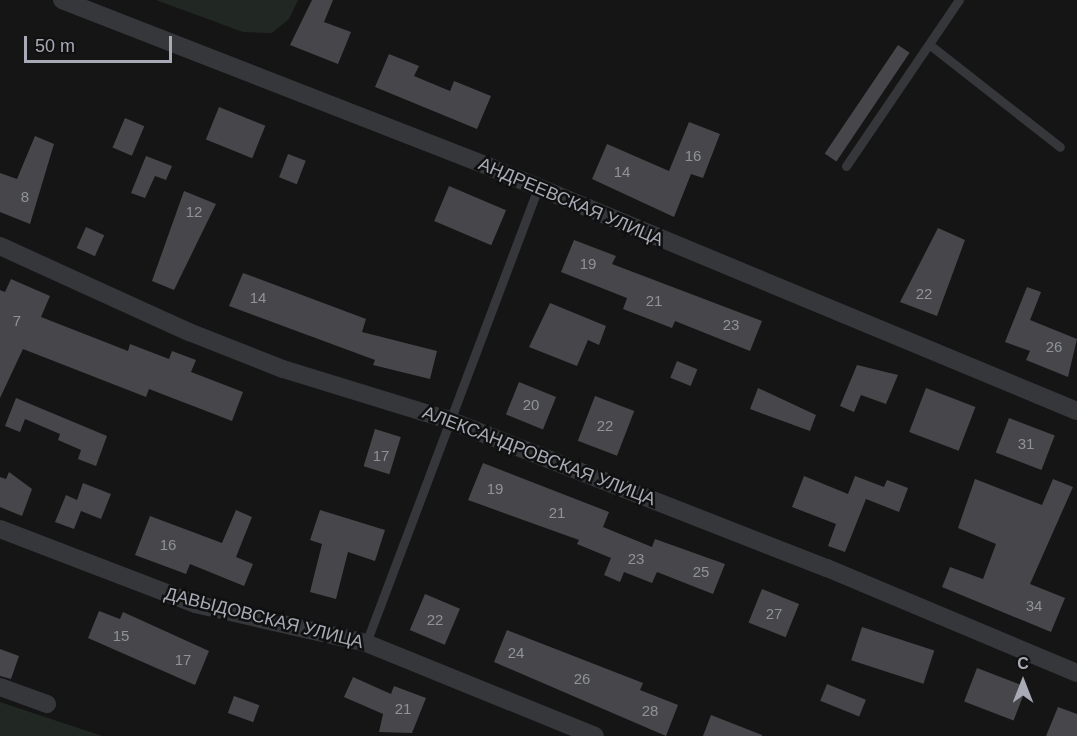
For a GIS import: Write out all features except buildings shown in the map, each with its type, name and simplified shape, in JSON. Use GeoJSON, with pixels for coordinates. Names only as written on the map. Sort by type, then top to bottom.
{"type":"FeatureCollection","features":[{"type":"Feature","properties":{"kind":"street","name":"АНДРЕЕВСКАЯ УЛИЦА"},"geometry":{"type":"LineString","coordinates":[[62,0],[537,190],[1077,411]]}},
{"type":"Feature","properties":{"kind":"street","name":"АЛЕКСАНДРОВСКАЯ УЛИЦА"},"geometry":{"type":"LineString","coordinates":[[0,246],[283,369],[446,419],[1077,673]]}},
{"type":"Feature","properties":{"kind":"street","name":"ДАВЫДОВСКАЯ УЛИЦА"},"geometry":{"type":"LineString","coordinates":[[0,529],[195,604],[366,643],[595,736]]}},
{"type":"Feature","properties":{"kind":"street"},"geometry":{"type":"LineString","coordinates":[[0,687],[47,704]]}},
{"type":"Feature","properties":{"kind":"lane"},"geometry":{"type":"LineString","coordinates":[[846,166],[959,0]]}},
{"type":"Feature","properties":{"kind":"lane"},"geometry":{"type":"LineString","coordinates":[[930,45],[1060,147]]}},
{"type":"Feature","properties":{"kind":"lane"},"geometry":{"type":"LineString","coordinates":[[366,643],[446,419],[537,190]]}},
{"type":"Feature","properties":{"kind":"shaded area"},"geometry":{"type":"Polygon","coordinates":[[[156,0],[298,0],[289,19],[272,33],[243,32],[156,0]]]}},
{"type":"Feature","properties":{"kind":"shaded area"},"geometry":{"type":"Polygon","coordinates":[[[0,702],[102,736],[0,736],[0,702]]]}}]}
